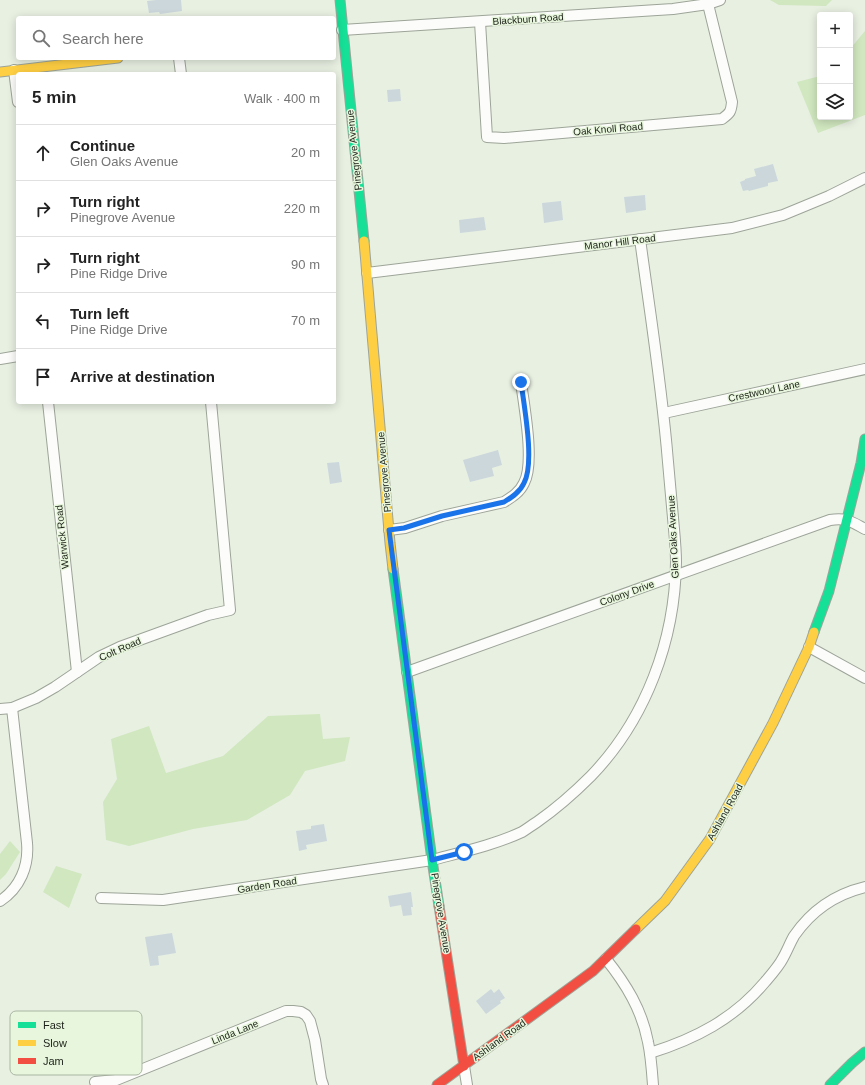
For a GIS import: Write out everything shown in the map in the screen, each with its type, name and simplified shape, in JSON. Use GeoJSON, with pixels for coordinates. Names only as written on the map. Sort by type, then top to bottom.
{"type":"FeatureCollection","features":[{"type":"Feature","properties":{"kind":"street","name":"Pinegrove Avenue"},"geometry":{"type":"LineString","coordinates":[[340,0],[338,30],[367,273],[389,530],[432,860],[467,1085]]}},
{"type":"Feature","properties":{"kind":"street","name":"Blackburn Road"},"geometry":{"type":"LineString","coordinates":[[338,30],[673,9],[708,4],[720,0]]}},
{"type":"Feature","properties":{"kind":"street","name":"Oak Knoll Road"},"geometry":{"type":"LineString","coordinates":[[480,22],[486,137],[504,138],[722,118],[729,114],[732,108],[732,102],[708,4]]}},
{"type":"Feature","properties":{"kind":"street"},"geometry":{"type":"LineString","coordinates":[[0,72],[101,60]]}},
{"type":"Feature","properties":{"kind":"street"},"geometry":{"type":"LineString","coordinates":[[179,60],[181,72]]}},
{"type":"Feature","properties":{"kind":"street"},"geometry":{"type":"LineString","coordinates":[[14,70],[16,86]]}},
{"type":"Feature","properties":{"kind":"street","name":"Manor Hill Road"},"geometry":{"type":"LineString","coordinates":[[367,273],[732,228],[783,215],[829,196],[865,178]]}},
{"type":"Feature","properties":{"kind":"street","name":"Glen Oaks Avenue"},"geometry":{"type":"LineString","coordinates":[[432,860],[464,852],[523,831],[550,813],[576,791],[599,768],[637,713],[652,683],[663,652],[671,620],[676,575],[676,560],[664,413],[640,239]]}},
{"type":"Feature","properties":{"kind":"street"},"geometry":{"type":"LineString","coordinates":[[0,358],[16,356]]}},
{"type":"Feature","properties":{"kind":"street","name":"Crestwood Lane"},"geometry":{"type":"LineString","coordinates":[[664,413],[865,369]]}},
{"type":"Feature","properties":{"kind":"street"},"geometry":{"type":"LineString","coordinates":[[389,530],[404,528],[442,516],[504,502],[512,497],[521,488],[525,482],[527,474],[529,450],[521,382]]}},
{"type":"Feature","properties":{"kind":"street","name":"Warwick Road"},"geometry":{"type":"LineString","coordinates":[[48,404],[77,672]]}},
{"type":"Feature","properties":{"kind":"street","name":"Colt Road"},"geometry":{"type":"LineString","coordinates":[[0,709],[12,708],[36,698],[99,657],[120,647],[208,616],[230,610],[211,404]]}},
{"type":"Feature","properties":{"kind":"street","name":"Ashland Road"},"geometry":{"type":"LineString","coordinates":[[437,1085],[587,975],[606,959],[664,901],[710,839],[773,723],[809,647],[828,591],[848,520],[865,439]]}},
{"type":"Feature","properties":{"kind":"street","name":"Colony Drive"},"geometry":{"type":"LineString","coordinates":[[407,672],[830,520],[848,520]]}},
{"type":"Feature","properties":{"kind":"street"},"geometry":{"type":"LineString","coordinates":[[848,520],[865,529]]}},
{"type":"Feature","properties":{"kind":"street"},"geometry":{"type":"LineString","coordinates":[[809,647],[865,678]]}},
{"type":"Feature","properties":{"kind":"street"},"geometry":{"type":"LineString","coordinates":[[0,901],[14,889],[21,878],[27,861],[27,843],[12,708]]}},
{"type":"Feature","properties":{"kind":"street","name":"Garden Road"},"geometry":{"type":"LineString","coordinates":[[101,898],[163,900],[432,860]]}},
{"type":"Feature","properties":{"kind":"street"},"geometry":{"type":"LineString","coordinates":[[650,1053],[692,1038],[713,1027],[732,1014],[765,983],[783,959],[794,937],[808,918],[837,897],[865,887]]}},
{"type":"Feature","properties":{"kind":"street"},"geometry":{"type":"LineString","coordinates":[[606,959],[628,989],[643,1023],[650,1053],[653,1085]]}},
{"type":"Feature","properties":{"kind":"street","name":"Linda Lane"},"geometry":{"type":"LineString","coordinates":[[142,1069],[286,1011],[293,1010],[306,1015],[310,1021],[323,1085]]}},
{"type":"Feature","properties":{"kind":"street"},"geometry":{"type":"LineString","coordinates":[[830,1085],[865,1052]]}},
{"type":"Feature","properties":{"kind":"street","name":"Linda Lane"},"geometry":{"type":"LineString","coordinates":[[95,1082],[116,1080],[128,1075]]}},
{"type":"Feature","properties":{"kind":"green space"},"geometry":{"type":"Polygon","coordinates":[[[770,0],[832,0],[826,6],[779,5],[770,0]]]}},
{"type":"Feature","properties":{"kind":"green space"},"geometry":{"type":"Polygon","coordinates":[[[865,31],[865,115],[853,120],[853,48],[853,45],[865,31]]]}},
{"type":"Feature","properties":{"kind":"green space"},"geometry":{"type":"Polygon","coordinates":[[[817,77],[817,120],[852,120],[818,133],[797,82],[817,77]]]}},
{"type":"Feature","properties":{"kind":"green space"},"geometry":{"type":"Polygon","coordinates":[[[320,714],[323,739],[350,737],[345,761],[305,771],[290,795],[247,820],[193,829],[129,846],[106,840],[103,802],[117,779],[111,739],[149,726],[166,773],[223,756],[268,716],[320,714]]]}},
{"type":"Feature","properties":{"kind":"green space"},"geometry":{"type":"Polygon","coordinates":[[[10,841],[20,852],[6,874],[0,880],[0,854],[10,841]]]}},
{"type":"Feature","properties":{"kind":"green space"},"geometry":{"type":"Polygon","coordinates":[[[56,866],[82,874],[69,908],[43,892],[56,866]]]}},
{"type":"Feature","properties":{"kind":"building"},"geometry":{"type":"Polygon","coordinates":[[[181,0],[182,11],[160,14],[159,12],[149,13],[147,1],[181,0]]]}},
{"type":"Feature","properties":{"kind":"building"},"geometry":{"type":"Polygon","coordinates":[[[400,89],[401,101],[388,102],[387,90],[400,89]]]}},
{"type":"Feature","properties":{"kind":"building"},"geometry":{"type":"Polygon","coordinates":[[[773,164],[778,181],[768,183],[768,186],[743,191],[740,182],[756,176],[754,169],[773,164]]]}},
{"type":"Feature","properties":{"kind":"building"},"geometry":{"type":"Polygon","coordinates":[[[645,195],[646,210],[626,213],[624,197],[645,195]]]}},
{"type":"Feature","properties":{"kind":"building"},"geometry":{"type":"Polygon","coordinates":[[[561,201],[563,220],[544,223],[542,203],[561,201]]]}},
{"type":"Feature","properties":{"kind":"building"},"geometry":{"type":"Polygon","coordinates":[[[484,217],[486,230],[460,233],[459,220],[484,217]]]}},
{"type":"Feature","properties":{"kind":"building"},"geometry":{"type":"Polygon","coordinates":[[[498,450],[502,465],[492,468],[494,476],[470,482],[463,460],[498,450]]]}},
{"type":"Feature","properties":{"kind":"building"},"geometry":{"type":"Polygon","coordinates":[[[339,462],[342,482],[330,484],[327,463],[339,462]]]}},
{"type":"Feature","properties":{"kind":"building"},"geometry":{"type":"Polygon","coordinates":[[[324,824],[327,841],[306,845],[307,849],[299,851],[296,831],[311,829],[311,826],[324,824]]]}},
{"type":"Feature","properties":{"kind":"building"},"geometry":{"type":"Polygon","coordinates":[[[411,892],[413,907],[411,907],[412,915],[403,916],[401,905],[390,907],[388,896],[411,892]]]}},
{"type":"Feature","properties":{"kind":"building"},"geometry":{"type":"Polygon","coordinates":[[[172,933],[176,953],[158,956],[159,965],[150,966],[145,937],[172,933]]]}},
{"type":"Feature","properties":{"kind":"building"},"geometry":{"type":"Polygon","coordinates":[[[491,989],[494,993],[499,989],[505,998],[500,1001],[501,1003],[486,1014],[476,1001],[491,989]]]}},
{"type":"Feature","properties":{"kind":"traffic: fast"},"geometry":{"type":"LineString","coordinates":[[340,0],[364,241]]}},
{"type":"Feature","properties":{"kind":"traffic: fast"},"geometry":{"type":"LineString","coordinates":[[814,632],[829,591],[861,463],[865,439]]}},
{"type":"Feature","properties":{"kind":"traffic: fast"},"geometry":{"type":"LineString","coordinates":[[393,569],[439,906]]}},
{"type":"Feature","properties":{"kind":"traffic: fast"},"geometry":{"type":"LineString","coordinates":[[830,1085],[865,1052]]}},
{"type":"Feature","properties":{"kind":"traffic: slow"},"geometry":{"type":"LineString","coordinates":[[0,72],[101,60]]}},
{"type":"Feature","properties":{"kind":"traffic: slow"},"geometry":{"type":"LineString","coordinates":[[364,241],[393,569]]}},
{"type":"Feature","properties":{"kind":"traffic: slow"},"geometry":{"type":"LineString","coordinates":[[636,929],[665,901],[710,839],[773,723],[809,647],[814,632]]}},
{"type":"Feature","properties":{"kind":"traffic: jam"},"geometry":{"type":"LineString","coordinates":[[439,906],[464,1066]]}},
{"type":"Feature","properties":{"kind":"traffic: jam"},"geometry":{"type":"LineString","coordinates":[[437,1085],[593,971],[636,929]]}},
{"type":"Feature","properties":{"kind":"route"},"geometry":{"type":"LineString","coordinates":[[464,852],[432,860],[389,530],[404,528],[442,516],[504,502],[512,497],[521,488],[525,482],[527,474],[529,450],[521,382]]}}]}
